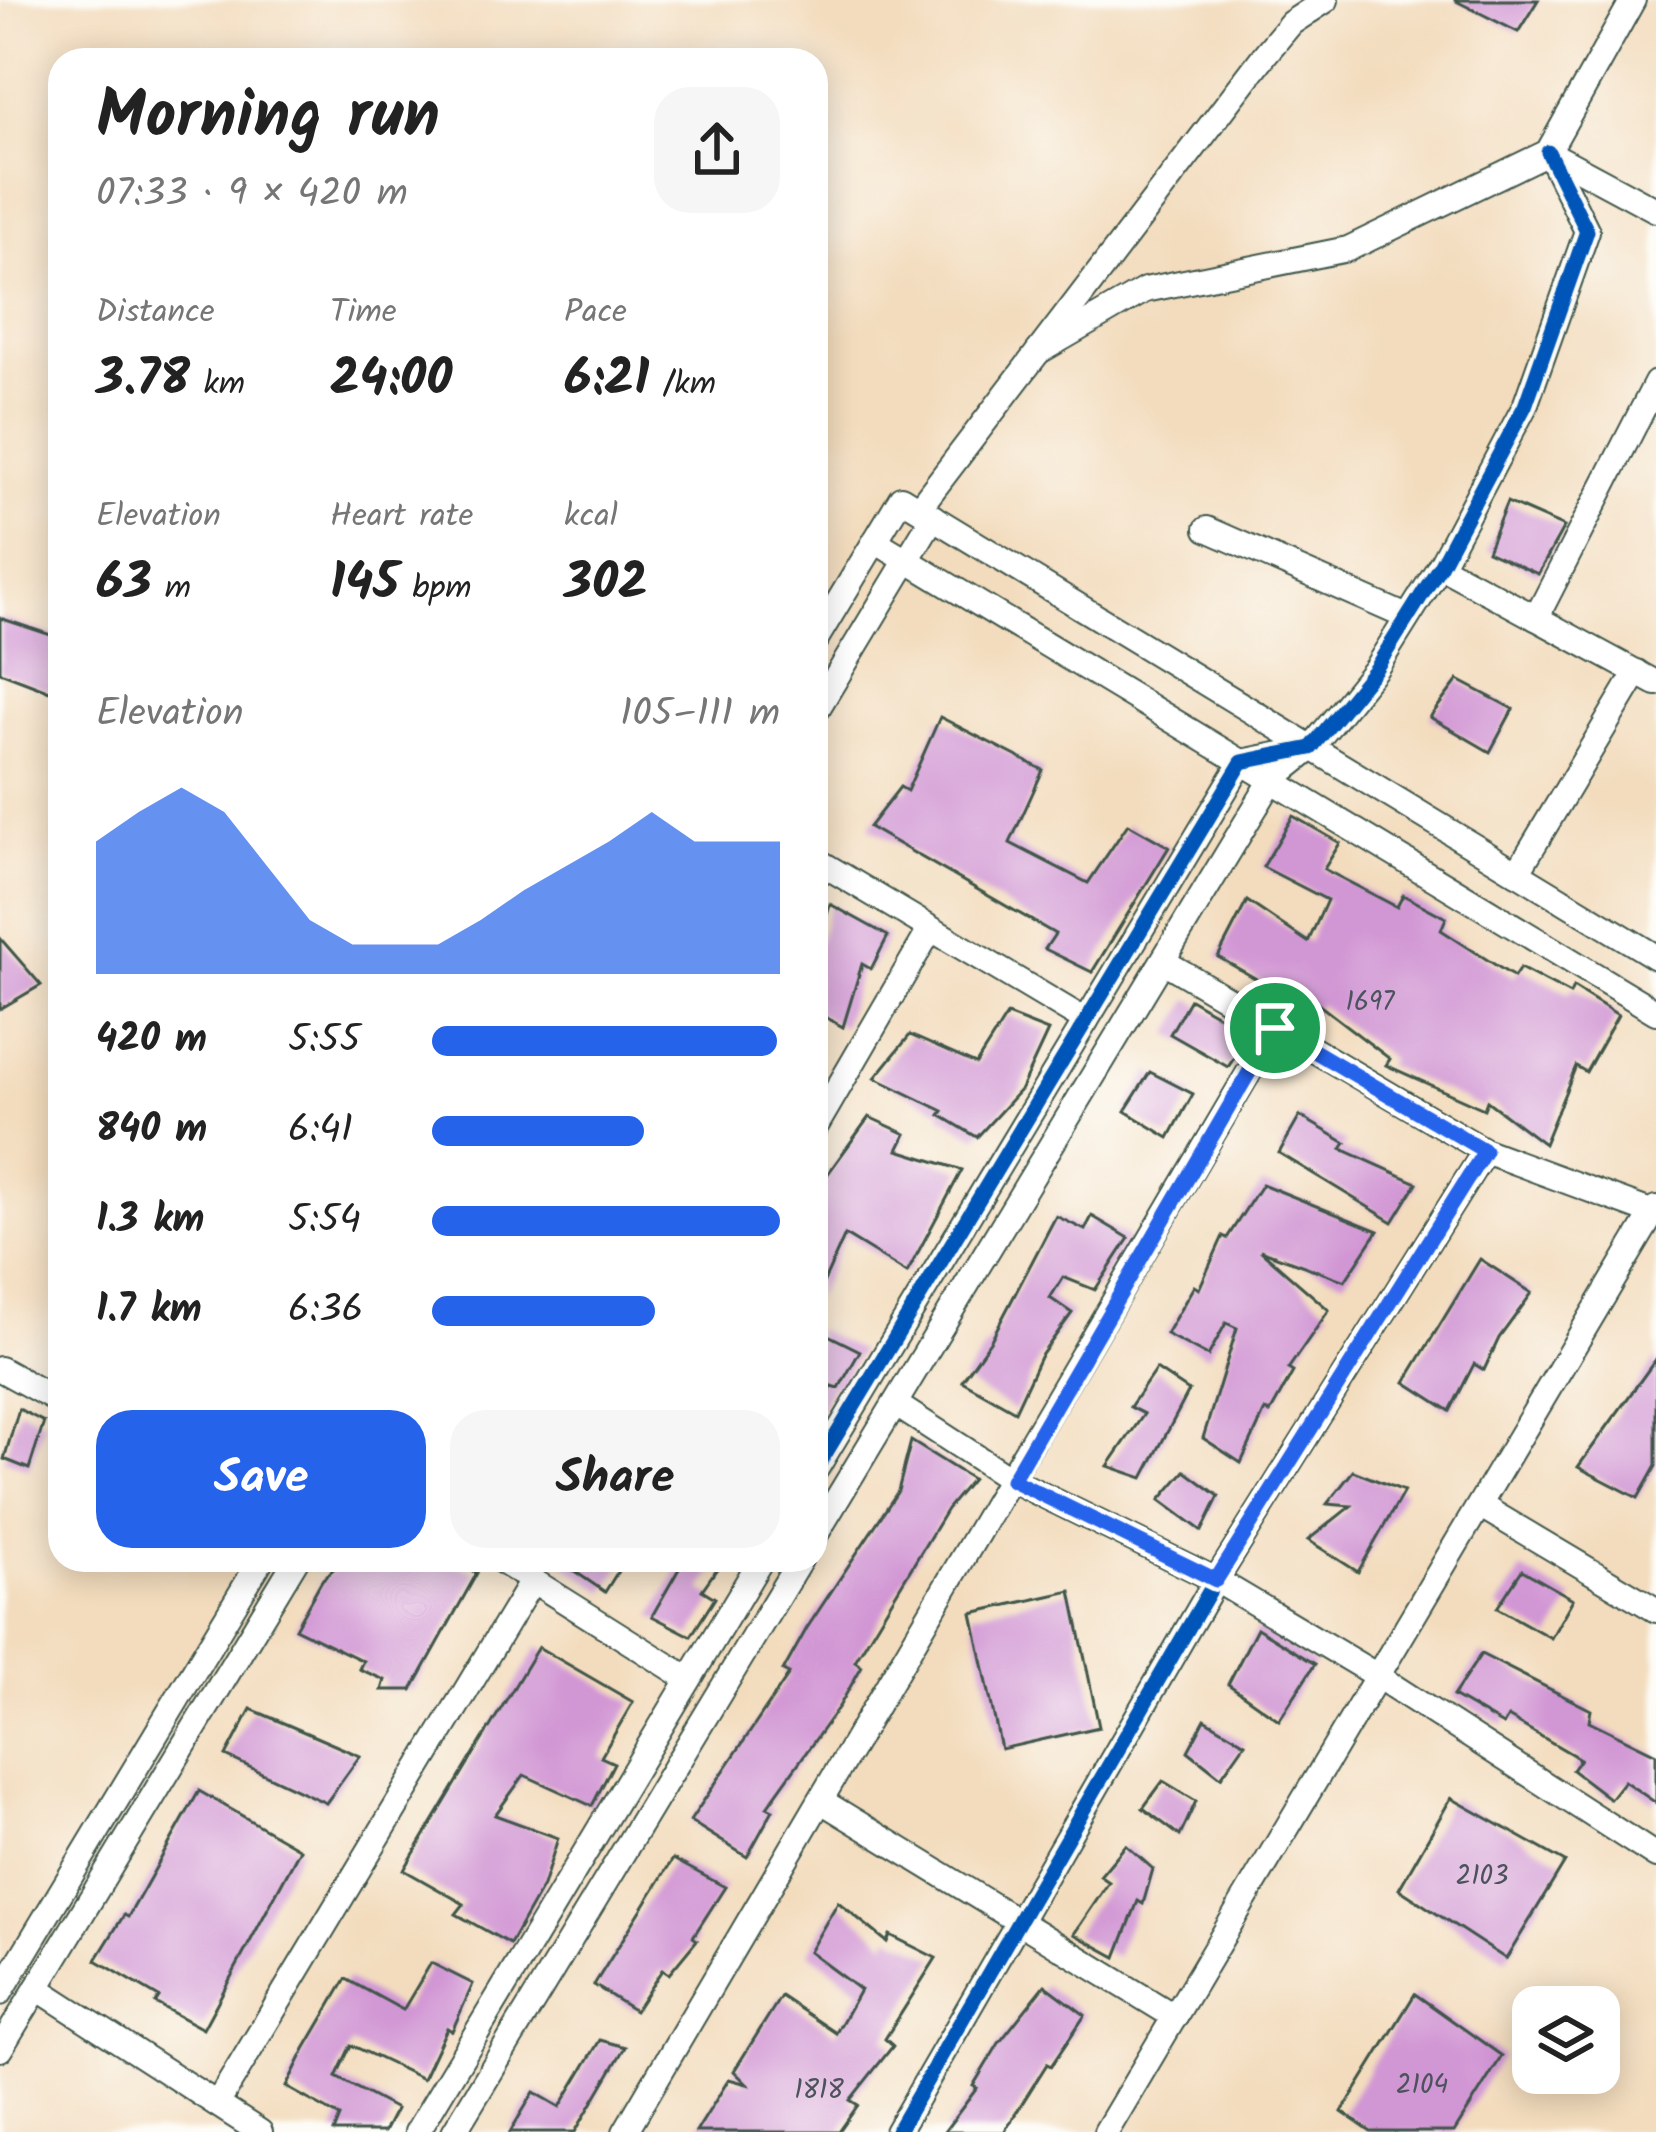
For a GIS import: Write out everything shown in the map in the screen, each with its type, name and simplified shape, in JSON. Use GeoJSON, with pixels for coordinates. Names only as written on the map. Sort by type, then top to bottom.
{"type":"FeatureCollection","features":[{"type":"Feature","properties":{"kind":"street"},"geometry":{"type":"LineString","coordinates":[[1038,352],[1144,290],[1348,249],[1548,152],[1633,0]]}},
{"type":"Feature","properties":{"kind":"street"},"geometry":{"type":"LineString","coordinates":[[828,691],[908,561],[926,513],[1038,352],[1266,53],[1291,23],[1318,2]]}},
{"type":"Feature","properties":{"kind":"street"},"geometry":{"type":"LineString","coordinates":[[1548,152],[1656,210]]}},
{"type":"Feature","properties":{"kind":"street"},"geometry":{"type":"LineString","coordinates":[[828,1514],[1272,780],[1312,748],[1376,668],[1440,566],[1525,406],[1587,231],[1548,152]]}},
{"type":"Feature","properties":{"kind":"street"},"geometry":{"type":"LineString","coordinates":[[1536,618],[1656,383]]}},
{"type":"Feature","properties":{"kind":"street"},"geometry":{"type":"LineString","coordinates":[[828,619],[901,498],[1656,957]]}},
{"type":"Feature","properties":{"kind":"street"},"geometry":{"type":"LineString","coordinates":[[1207,529],[1407,617]]}},
{"type":"Feature","properties":{"kind":"street"},"geometry":{"type":"LineString","coordinates":[[875,541],[1656,1012]]}},
{"type":"Feature","properties":{"kind":"street"},"geometry":{"type":"LineString","coordinates":[[1440,566],[1647,678],[1517,873]]}},
{"type":"Feature","properties":{"kind":"street"},"geometry":{"type":"LineString","coordinates":[[828,1449],[1242,763],[1312,748]]}},
{"type":"Feature","properties":{"kind":"street"},"geometry":{"type":"LineString","coordinates":[[828,867],[1086,1021]]}},
{"type":"Feature","properties":{"kind":"street"},"geometry":{"type":"LineString","coordinates":[[828,1105],[930,929]]}},
{"type":"Feature","properties":{"kind":"street"},"geometry":{"type":"LineString","coordinates":[[1106,2132],[1374,1674],[1481,1506],[1654,1210],[1485,1151],[1163,961]]}},
{"type":"Feature","properties":{"kind":"street"},"geometry":{"type":"LineString","coordinates":[[625,2132],[1275,1028]]}},
{"type":"Feature","properties":{"kind":"street"},"geometry":{"type":"LineString","coordinates":[[897,2132],[1216,1580],[1485,1151]]}},
{"type":"Feature","properties":{"kind":"street"},"geometry":{"type":"LineString","coordinates":[[0,1369],[48,1395]]}},
{"type":"Feature","properties":{"kind":"street"},"geometry":{"type":"LineString","coordinates":[[895,1405],[1012,1480],[1216,1580],[1374,1674],[1656,1856]]}},
{"type":"Feature","properties":{"kind":"street"},"geometry":{"type":"LineString","coordinates":[[1481,1506],[1656,1610]]}},
{"type":"Feature","properties":{"kind":"street"},"geometry":{"type":"LineString","coordinates":[[0,1993],[254,1572]]}},
{"type":"Feature","properties":{"kind":"street"},"geometry":{"type":"LineString","coordinates":[[0,2049],[289,1572]]}},
{"type":"Feature","properties":{"kind":"street"},"geometry":{"type":"LineString","coordinates":[[518,1572],[689,1678]]}},
{"type":"Feature","properties":{"kind":"street"},"geometry":{"type":"LineString","coordinates":[[417,2132],[754,1572]]}},
{"type":"Feature","properties":{"kind":"street"},"geometry":{"type":"LineString","coordinates":[[454,2132],[793,1572]]}},
{"type":"Feature","properties":{"kind":"street"},"geometry":{"type":"LineString","coordinates":[[218,2104],[532,1581]]}},
{"type":"Feature","properties":{"kind":"street"},"geometry":{"type":"LineString","coordinates":[[823,1802],[1175,2017]]}},
{"type":"Feature","properties":{"kind":"street"},"geometry":{"type":"LineString","coordinates":[[37,1988],[260,2132]]}},
{"type":"Feature","properties":{"kind":"building"},"geometry":{"type":"Polygon","coordinates":[[[1454,0],[1538,0],[1518,32],[1454,0]]]}},
{"type":"Feature","properties":{"kind":"building"},"geometry":{"type":"Polygon","coordinates":[[[1507,502],[1564,527],[1538,574],[1487,551],[1507,502]]]}},
{"type":"Feature","properties":{"kind":"building"},"geometry":{"type":"Polygon","coordinates":[[[0,618],[48,634],[48,690],[0,672],[0,618]]]}},
{"type":"Feature","properties":{"kind":"building"},"geometry":{"type":"Polygon","coordinates":[[[1458,680],[1513,709],[1490,752],[1430,717],[1458,680]]]}},
{"type":"Feature","properties":{"kind":"building"},"geometry":{"type":"Polygon","coordinates":[[[940,717],[1043,770],[1010,843],[1088,883],[1128,824],[1169,847],[1092,972],[1045,949],[1055,934],[869,827],[900,787],[907,791],[940,717]]]}},
{"type":"Feature","properties":{"kind":"building"},"geometry":{"type":"Polygon","coordinates":[[[1293,816],[1340,843],[1324,869],[1397,907],[1403,895],[1446,918],[1441,930],[1514,977],[1520,968],[1570,994],[1573,987],[1618,1015],[1586,1072],[1576,1066],[1544,1144],[1487,1101],[1484,1109],[1386,1065],[1390,1059],[1318,1004],[1311,1019],[1267,999],[1274,989],[1218,957],[1247,901],[1308,942],[1327,900],[1263,867],[1293,816]]]}},
{"type":"Feature","properties":{"kind":"building"},"geometry":{"type":"Polygon","coordinates":[[[830,904],[888,936],[871,969],[862,964],[843,1027],[828,1019],[830,904]]]}},
{"type":"Feature","properties":{"kind":"building"},"geometry":{"type":"Polygon","coordinates":[[[0,938],[41,985],[0,1009],[0,938]]]}},
{"type":"Feature","properties":{"kind":"building"},"geometry":{"type":"Polygon","coordinates":[[[1190,999],[1250,1034],[1228,1067],[1170,1034],[1190,999]]]}},
{"type":"Feature","properties":{"kind":"building"},"geometry":{"type":"Polygon","coordinates":[[[1007,1015],[1048,1031],[1021,1089],[977,1137],[940,1115],[943,1111],[875,1078],[910,1035],[976,1064],[1007,1015]]]}},
{"type":"Feature","properties":{"kind":"building"},"geometry":{"type":"Polygon","coordinates":[[[1150,1072],[1193,1094],[1169,1138],[1125,1111],[1150,1072]]]}},
{"type":"Feature","properties":{"kind":"building"},"geometry":{"type":"Polygon","coordinates":[[[1300,1116],[1346,1143],[1342,1149],[1417,1183],[1393,1222],[1279,1153],[1300,1116]]]}},
{"type":"Feature","properties":{"kind":"building"},"geometry":{"type":"Polygon","coordinates":[[[869,1117],[906,1134],[898,1150],[962,1170],[907,1273],[845,1235],[828,1273],[828,1173],[869,1117]]]}},
{"type":"Feature","properties":{"kind":"building"},"geometry":{"type":"Polygon","coordinates":[[[1262,1184],[1378,1231],[1345,1281],[1260,1250],[1329,1310],[1288,1369],[1293,1372],[1270,1413],[1265,1411],[1241,1463],[1203,1438],[1237,1328],[1226,1323],[1208,1356],[1166,1334],[1194,1286],[1199,1289],[1223,1236],[1227,1238],[1262,1184]]]}},
{"type":"Feature","properties":{"kind":"building"},"geometry":{"type":"Polygon","coordinates":[[[1056,1216],[1085,1230],[1092,1216],[1129,1238],[1095,1290],[1063,1277],[1050,1298],[1072,1313],[1040,1357],[1015,1411],[962,1381],[991,1340],[1056,1216]]]}},
{"type":"Feature","properties":{"kind":"building"},"geometry":{"type":"Polygon","coordinates":[[[1480,1259],[1532,1293],[1499,1338],[1484,1370],[1474,1364],[1450,1411],[1405,1382],[1480,1259]]]}},
{"type":"Feature","properties":{"kind":"building"},"geometry":{"type":"Polygon","coordinates":[[[828,1335],[860,1351],[839,1388],[832,1386],[828,1395],[828,1335]]]}},
{"type":"Feature","properties":{"kind":"building"},"geometry":{"type":"Polygon","coordinates":[[[1656,1359],[1656,1466],[1638,1498],[1578,1467],[1656,1359]]]}},
{"type":"Feature","properties":{"kind":"building"},"geometry":{"type":"Polygon","coordinates":[[[1156,1369],[1189,1391],[1143,1478],[1108,1466],[1144,1414],[1130,1407],[1156,1369]]]}},
{"type":"Feature","properties":{"kind":"building"},"geometry":{"type":"Polygon","coordinates":[[[19,1409],[44,1422],[29,1469],[4,1459],[19,1409]]]}},
{"type":"Feature","properties":{"kind":"building"},"geometry":{"type":"Polygon","coordinates":[[[911,1441],[972,1479],[947,1509],[855,1661],[862,1666],[840,1705],[767,1807],[773,1810],[747,1857],[690,1821],[789,1674],[783,1671],[807,1628],[898,1491],[911,1441]]]}},
{"type":"Feature","properties":{"kind":"building"},"geometry":{"type":"Polygon","coordinates":[[[1185,1471],[1219,1496],[1202,1531],[1160,1500],[1185,1471]]]}},
{"type":"Feature","properties":{"kind":"building"},"geometry":{"type":"Polygon","coordinates":[[[1353,1471],[1404,1491],[1358,1572],[1308,1540],[1351,1506],[1327,1504],[1353,1471]]]}},
{"type":"Feature","properties":{"kind":"building"},"geometry":{"type":"Polygon","coordinates":[[[1522,1570],[1573,1599],[1551,1638],[1497,1608],[1522,1570]]]}},
{"type":"Feature","properties":{"kind":"building"},"geometry":{"type":"Polygon","coordinates":[[[330,1572],[477,1573],[412,1690],[382,1690],[385,1680],[359,1669],[363,1661],[295,1628],[330,1572]]]}},
{"type":"Feature","properties":{"kind":"building"},"geometry":{"type":"Polygon","coordinates":[[[576,1572],[618,1572],[605,1592],[576,1572]]]}},
{"type":"Feature","properties":{"kind":"building"},"geometry":{"type":"Polygon","coordinates":[[[677,1572],[715,1572],[702,1590],[715,1598],[691,1636],[652,1616],[677,1572]]]}},
{"type":"Feature","properties":{"kind":"building"},"geometry":{"type":"Polygon","coordinates":[[[1071,1591],[1099,1727],[1001,1749],[972,1613],[1071,1591]]]}},
{"type":"Feature","properties":{"kind":"building"},"geometry":{"type":"Polygon","coordinates":[[[1257,1628],[1315,1664],[1279,1720],[1228,1684],[1257,1628]]]}},
{"type":"Feature","properties":{"kind":"building"},"geometry":{"type":"Polygon","coordinates":[[[538,1647],[633,1702],[601,1757],[614,1763],[592,1806],[524,1775],[495,1815],[558,1838],[543,1886],[510,1944],[456,1914],[464,1904],[404,1870],[538,1647]]]}},
{"type":"Feature","properties":{"kind":"building"},"geometry":{"type":"Polygon","coordinates":[[[1481,1654],[1591,1710],[1589,1721],[1656,1754],[1656,1803],[1624,1781],[1610,1799],[1572,1770],[1580,1759],[1508,1717],[1503,1725],[1453,1696],[1481,1654]]]}},
{"type":"Feature","properties":{"kind":"building"},"geometry":{"type":"Polygon","coordinates":[[[251,1709],[360,1756],[326,1803],[226,1756],[251,1709]]]}},
{"type":"Feature","properties":{"kind":"building"},"geometry":{"type":"Polygon","coordinates":[[[1205,1719],[1245,1743],[1221,1777],[1188,1751],[1205,1719]]]}},
{"type":"Feature","properties":{"kind":"building"},"geometry":{"type":"Polygon","coordinates":[[[1163,1781],[1196,1801],[1180,1836],[1143,1808],[1163,1781]]]}},
{"type":"Feature","properties":{"kind":"building"},"geometry":{"type":"Polygon","coordinates":[[[199,1791],[300,1849],[203,2029],[155,2003],[159,1997],[96,1960],[124,1915],[128,1917],[199,1791]]]}},
{"type":"Feature","properties":{"kind":"building"},"geometry":{"type":"Polygon","coordinates":[[[1451,1798],[1565,1862],[1506,1959],[1399,1889],[1451,1798]]]}},
{"type":"Feature","properties":{"kind":"building"},"geometry":{"type":"Polygon","coordinates":[[[1126,1845],[1153,1869],[1143,1904],[1138,1901],[1116,1957],[1074,1934],[1109,1882],[1100,1876],[1126,1845]]]}},
{"type":"Feature","properties":{"kind":"building"},"geometry":{"type":"Polygon","coordinates":[[[673,1859],[725,1887],[693,1937],[697,1940],[669,1974],[662,1970],[635,2011],[594,1985],[673,1859]]]}},
{"type":"Feature","properties":{"kind":"building"},"geometry":{"type":"Polygon","coordinates":[[[838,1902],[887,1942],[890,1935],[936,1958],[885,2039],[893,2046],[850,2100],[858,2105],[839,2132],[696,2132],[729,2079],[747,2084],[734,2071],[781,1996],[836,2033],[860,1990],[809,1952],[838,1902]]]}},
{"type":"Feature","properties":{"kind":"building"},"geometry":{"type":"Polygon","coordinates":[[[431,1963],[473,1984],[452,2031],[447,2028],[423,2079],[351,2045],[336,2077],[396,2109],[384,2132],[334,2132],[340,2117],[286,2087],[305,2049],[346,1979],[403,2010],[431,1963]]]}},
{"type":"Feature","properties":{"kind":"building"},"geometry":{"type":"Polygon","coordinates":[[[1045,1985],[1085,2015],[1051,2066],[1047,2064],[1004,2132],[944,2132],[977,2088],[973,2086],[999,2043],[1045,1985]]]}},
{"type":"Feature","properties":{"kind":"building"},"geometry":{"type":"Polygon","coordinates":[[[1415,1994],[1502,2056],[1454,2132],[1371,2132],[1342,2112],[1415,1994]]]}},
{"type":"Feature","properties":{"kind":"building"},"geometry":{"type":"Polygon","coordinates":[[[600,2040],[625,2047],[575,2132],[510,2132],[534,2092],[560,2107],[600,2040]]]}},
{"type":"Feature","properties":{"kind":"cycle path"},"geometry":{"type":"LineString","coordinates":[[828,1449],[1242,762],[1311,748],[1376,668],[1440,566],[1525,406],[1587,231],[1548,152]]}},
{"type":"Feature","properties":{"kind":"cycle path"},"geometry":{"type":"LineString","coordinates":[[897,2132],[1216,1580],[1485,1151]]}},
{"type":"Feature","properties":{"kind":"route"},"geometry":{"type":"LineString","coordinates":[[1275,1028],[1485,1151],[1216,1580],[1012,1480],[1275,1028]]}}]}
